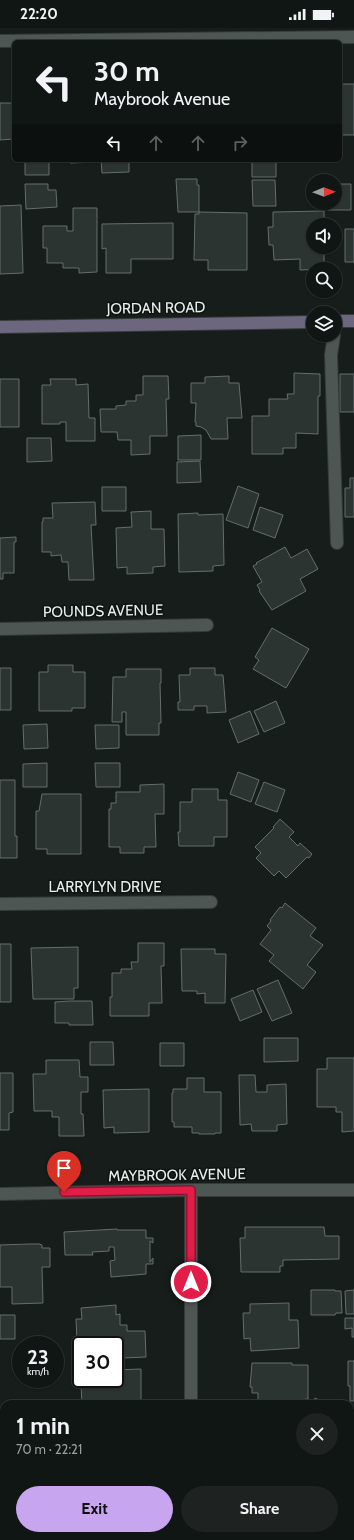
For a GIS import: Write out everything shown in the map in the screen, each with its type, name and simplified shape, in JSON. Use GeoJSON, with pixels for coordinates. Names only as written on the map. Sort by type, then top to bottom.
{"type":"FeatureCollection","features":[{"type":"Feature","properties":{"kind":"street"},"geometry":{"type":"LineString","coordinates":[[88,40],[354,37]]}},
{"type":"Feature","properties":{"kind":"street"},"geometry":{"type":"LineString","coordinates":[[0,41],[12,41]]}},
{"type":"Feature","properties":{"kind":"street"},"geometry":{"type":"LineString","coordinates":[[342,322],[354,321]]}},
{"type":"Feature","properties":{"kind":"street","name":"JORDAN ROAD"},"geometry":{"type":"LineString","coordinates":[[0,327],[306,322]]}},
{"type":"Feature","properties":{"kind":"street"},"geometry":{"type":"LineString","coordinates":[[333,342],[331,355],[337,543]]}},
{"type":"Feature","properties":{"kind":"street","name":"POUNDS AVENUE"},"geometry":{"type":"LineString","coordinates":[[0,629],[207,625]]}},
{"type":"Feature","properties":{"kind":"street","name":"LARRYLYN DRIVE"},"geometry":{"type":"LineString","coordinates":[[0,904],[211,902]]}},
{"type":"Feature","properties":{"kind":"street"},"geometry":{"type":"LineString","coordinates":[[191,1190],[191,1400]]}},
{"type":"Feature","properties":{"kind":"street","name":"MAYBROOK AVENUE"},"geometry":{"type":"LineString","coordinates":[[0,1194],[191,1190],[354,1190]]}},
{"type":"Feature","properties":{"kind":"building"},"geometry":{"type":"Polygon","coordinates":[[[342,84],[354,84],[354,135],[342,135],[342,84]]]}},
{"type":"Feature","properties":{"kind":"building"},"geometry":{"type":"Polygon","coordinates":[[[0,103],[12,103],[12,139],[0,140],[0,103]]]}},
{"type":"Feature","properties":{"kind":"building"},"geometry":{"type":"Polygon","coordinates":[[[25,162],[49,162],[49,175],[25,175],[25,162]]]}},
{"type":"Feature","properties":{"kind":"building"},"geometry":{"type":"Polygon","coordinates":[[[70,162],[98,162],[70,163],[70,162]]]}},
{"type":"Feature","properties":{"kind":"building"},"geometry":{"type":"Polygon","coordinates":[[[101,162],[129,162],[129,172],[102,173],[101,162]]]}},
{"type":"Feature","properties":{"kind":"building"},"geometry":{"type":"Polygon","coordinates":[[[252,162],[276,162],[276,177],[252,177],[252,162]]]}},
{"type":"Feature","properties":{"kind":"building"},"geometry":{"type":"Polygon","coordinates":[[[176,179],[197,179],[197,185],[199,185],[199,212],[178,212],[176,179]]]}},
{"type":"Feature","properties":{"kind":"building"},"geometry":{"type":"Polygon","coordinates":[[[252,180],[275,180],[276,206],[253,206],[252,180]]]}},
{"type":"Feature","properties":{"kind":"building"},"geometry":{"type":"Polygon","coordinates":[[[25,184],[48,184],[48,190],[56,190],[57,207],[26,209],[25,184]]]}},
{"type":"Feature","properties":{"kind":"building"},"geometry":{"type":"Polygon","coordinates":[[[342,184],[351,184],[351,210],[342,210],[342,184]]]}},
{"type":"Feature","properties":{"kind":"building"},"geometry":{"type":"Polygon","coordinates":[[[21,205],[23,273],[0,274],[0,206],[21,205]]]}},
{"type":"Feature","properties":{"kind":"building"},"geometry":{"type":"Polygon","coordinates":[[[73,208],[97,208],[97,272],[79,273],[79,268],[63,268],[63,263],[47,263],[47,248],[43,248],[43,226],[67,226],[67,231],[73,231],[73,208]]]}},
{"type":"Feature","properties":{"kind":"building"},"geometry":{"type":"Polygon","coordinates":[[[324,211],[324,218],[306,218],[306,254],[324,254],[324,262],[306,262],[306,270],[300,270],[300,259],[274,260],[273,245],[269,245],[268,227],[273,227],[273,212],[324,211]]]}},
{"type":"Feature","properties":{"kind":"building"},"geometry":{"type":"Polygon","coordinates":[[[199,212],[247,213],[247,270],[208,270],[208,260],[194,260],[195,214],[199,214],[199,212]]]}},
{"type":"Feature","properties":{"kind":"building"},"geometry":{"type":"Polygon","coordinates":[[[173,223],[173,259],[131,259],[131,273],[106,273],[106,248],[102,249],[102,224],[173,223]]]}},
{"type":"Feature","properties":{"kind":"building"},"geometry":{"type":"Polygon","coordinates":[[[345,229],[354,229],[354,262],[345,262],[345,229]]]}},
{"type":"Feature","properties":{"kind":"building"},"geometry":{"type":"Polygon","coordinates":[[[294,373],[320,374],[320,396],[318,396],[318,434],[296,433],[296,448],[283,448],[283,454],[252,454],[252,416],[269,416],[269,399],[288,399],[287,394],[294,394],[294,373]]]}},
{"type":"Feature","properties":{"kind":"building"},"geometry":{"type":"Polygon","coordinates":[[[340,374],[354,374],[354,412],[340,412],[340,374]]]}},
{"type":"Feature","properties":{"kind":"building"},"geometry":{"type":"Polygon","coordinates":[[[143,376],[168,376],[169,399],[166,399],[167,436],[150,436],[150,454],[131,455],[131,440],[118,440],[117,432],[101,432],[100,409],[116,409],[116,406],[126,405],[126,401],[136,401],[136,395],[143,395],[143,376]]]}},
{"type":"Feature","properties":{"kind":"building"},"geometry":{"type":"Polygon","coordinates":[[[229,376],[229,383],[239,383],[242,418],[227,418],[228,439],[211,439],[206,430],[196,426],[196,403],[191,403],[191,383],[205,383],[205,377],[229,376]]]}},
{"type":"Feature","properties":{"kind":"building"},"geometry":{"type":"Polygon","coordinates":[[[0,379],[19,379],[19,427],[0,427],[0,379]]]}},
{"type":"Feature","properties":{"kind":"building"},"geometry":{"type":"Polygon","coordinates":[[[50,379],[76,379],[76,385],[88,384],[89,418],[95,418],[95,441],[66,441],[66,422],[60,422],[60,424],[42,424],[42,385],[51,385],[50,379]]]}},
{"type":"Feature","properties":{"kind":"building"},"geometry":{"type":"Polygon","coordinates":[[[201,435],[201,460],[178,460],[178,436],[201,435]]]}},
{"type":"Feature","properties":{"kind":"building"},"geometry":{"type":"Polygon","coordinates":[[[27,438],[51,438],[52,461],[27,462],[27,438]]]}},
{"type":"Feature","properties":{"kind":"building"},"geometry":{"type":"Polygon","coordinates":[[[200,461],[201,482],[177,483],[177,462],[200,461]]]}},
{"type":"Feature","properties":{"kind":"building"},"geometry":{"type":"Polygon","coordinates":[[[350,478],[354,478],[354,517],[345,517],[345,488],[350,488],[350,478]]]}},
{"type":"Feature","properties":{"kind":"building"},"geometry":{"type":"Polygon","coordinates":[[[238,486],[259,494],[248,528],[226,520],[238,486]]]}},
{"type":"Feature","properties":{"kind":"building"},"geometry":{"type":"Polygon","coordinates":[[[102,487],[126,487],[126,511],[102,511],[102,487]]]}},
{"type":"Feature","properties":{"kind":"building"},"geometry":{"type":"Polygon","coordinates":[[[95,502],[96,525],[91,525],[94,580],[69,580],[68,562],[62,562],[61,555],[51,556],[51,552],[42,552],[43,518],[53,518],[52,503],[95,502]]]}},
{"type":"Feature","properties":{"kind":"building"},"geometry":{"type":"Polygon","coordinates":[[[260,507],[283,515],[275,538],[253,530],[260,507]]]}},
{"type":"Feature","properties":{"kind":"building"},"geometry":{"type":"Polygon","coordinates":[[[151,511],[151,529],[164,529],[165,566],[153,567],[153,573],[127,574],[127,567],[117,568],[116,528],[132,527],[131,512],[151,511]]]}},
{"type":"Feature","properties":{"kind":"building"},"geometry":{"type":"Polygon","coordinates":[[[198,513],[198,515],[223,514],[224,565],[213,566],[213,571],[179,572],[178,514],[198,513]]]}},
{"type":"Feature","properties":{"kind":"building"},"geometry":{"type":"Polygon","coordinates":[[[16,537],[16,542],[14,542],[14,573],[3,573],[3,579],[0,579],[0,538],[16,537]]]}},
{"type":"Feature","properties":{"kind":"building"},"geometry":{"type":"Polygon","coordinates":[[[285,547],[291,558],[307,549],[318,569],[300,579],[306,591],[272,610],[259,591],[260,590],[257,585],[262,582],[253,566],[285,547]]]}},
{"type":"Feature","properties":{"kind":"building"},"geometry":{"type":"Polygon","coordinates":[[[272,628],[309,649],[286,688],[253,669],[259,660],[255,657],[272,628]]]}},
{"type":"Feature","properties":{"kind":"building"},"geometry":{"type":"Polygon","coordinates":[[[48,665],[73,665],[73,672],[85,672],[85,708],[72,708],[72,711],[39,711],[39,672],[48,672],[48,665]]]}},
{"type":"Feature","properties":{"kind":"building"},"geometry":{"type":"Polygon","coordinates":[[[0,668],[11,668],[11,710],[0,710],[0,668]]]}},
{"type":"Feature","properties":{"kind":"building"},"geometry":{"type":"Polygon","coordinates":[[[190,668],[215,668],[215,675],[223,675],[226,712],[207,713],[207,706],[194,706],[194,710],[178,710],[178,702],[180,702],[179,675],[190,675],[190,668]]]}},
{"type":"Feature","properties":{"kind":"building"},"geometry":{"type":"Polygon","coordinates":[[[126,669],[161,669],[161,723],[159,723],[159,735],[126,735],[126,712],[122,712],[122,722],[112,722],[113,677],[126,677],[126,669]]]}},
{"type":"Feature","properties":{"kind":"building"},"geometry":{"type":"Polygon","coordinates":[[[276,701],[285,723],[264,732],[254,711],[276,701]]]}},
{"type":"Feature","properties":{"kind":"building"},"geometry":{"type":"Polygon","coordinates":[[[250,711],[259,734],[238,743],[229,720],[250,711]]]}},
{"type":"Feature","properties":{"kind":"building"},"geometry":{"type":"Polygon","coordinates":[[[47,724],[48,748],[24,749],[23,725],[47,724]]]}},
{"type":"Feature","properties":{"kind":"building"},"geometry":{"type":"Polygon","coordinates":[[[95,725],[119,725],[119,748],[96,749],[95,725]]]}},
{"type":"Feature","properties":{"kind":"building"},"geometry":{"type":"Polygon","coordinates":[[[47,763],[47,787],[23,787],[23,764],[47,763]]]}},
{"type":"Feature","properties":{"kind":"building"},"geometry":{"type":"Polygon","coordinates":[[[95,763],[120,763],[120,787],[96,787],[95,763]]]}},
{"type":"Feature","properties":{"kind":"building"},"geometry":{"type":"Polygon","coordinates":[[[238,772],[259,780],[251,802],[230,794],[238,772]]]}},
{"type":"Feature","properties":{"kind":"building"},"geometry":{"type":"Polygon","coordinates":[[[0,780],[15,780],[15,836],[17,836],[17,858],[0,858],[0,780]]]}},
{"type":"Feature","properties":{"kind":"building"},"geometry":{"type":"Polygon","coordinates":[[[264,782],[285,790],[277,812],[255,804],[264,782]]]}},
{"type":"Feature","properties":{"kind":"building"},"geometry":{"type":"Polygon","coordinates":[[[164,784],[164,814],[155,814],[156,847],[144,847],[144,853],[120,853],[120,847],[109,847],[109,809],[111,809],[111,803],[116,803],[116,792],[140,792],[140,785],[164,784]]]}},
{"type":"Feature","properties":{"kind":"building"},"geometry":{"type":"Polygon","coordinates":[[[192,789],[218,789],[218,800],[227,800],[227,837],[214,837],[214,846],[179,846],[178,832],[180,832],[180,802],[192,802],[192,789]]]}},
{"type":"Feature","properties":{"kind":"building"},"geometry":{"type":"Polygon","coordinates":[[[42,794],[81,794],[81,854],[47,854],[47,849],[36,849],[36,811],[39,811],[42,794]]]}},
{"type":"Feature","properties":{"kind":"building"},"geometry":{"type":"Polygon","coordinates":[[[280,819],[294,832],[289,837],[298,846],[300,843],[312,854],[286,878],[279,871],[274,876],[256,858],[261,853],[255,847],[274,828],[273,827],[280,819]]]}},
{"type":"Feature","properties":{"kind":"building"},"geometry":{"type":"Polygon","coordinates":[[[285,903],[316,928],[310,936],[323,945],[307,965],[316,972],[303,989],[269,961],[274,955],[260,944],[271,930],[267,926],[271,921],[270,920],[285,903]]]}},
{"type":"Feature","properties":{"kind":"building"},"geometry":{"type":"Polygon","coordinates":[[[138,943],[164,943],[164,966],[161,966],[162,1003],[149,1003],[149,1016],[110,1016],[112,973],[121,973],[121,969],[132,969],[131,962],[138,962],[138,943]]]}},
{"type":"Feature","properties":{"kind":"building"},"geometry":{"type":"Polygon","coordinates":[[[0,944],[11,944],[11,1002],[0,1002],[0,944]]]}},
{"type":"Feature","properties":{"kind":"building"},"geometry":{"type":"Polygon","coordinates":[[[78,947],[78,988],[74,988],[74,999],[33,999],[31,948],[78,947]]]}},
{"type":"Feature","properties":{"kind":"building"},"geometry":{"type":"Polygon","coordinates":[[[181,949],[215,949],[215,954],[226,954],[225,1003],[205,1003],[205,993],[197,994],[197,991],[182,991],[181,949]]]}},
{"type":"Feature","properties":{"kind":"building"},"geometry":{"type":"Polygon","coordinates":[[[278,980],[292,1013],[272,1021],[257,989],[278,980]]]}},
{"type":"Feature","properties":{"kind":"building"},"geometry":{"type":"Polygon","coordinates":[[[253,990],[262,1012],[240,1021],[231,999],[253,990]]]}},
{"type":"Feature","properties":{"kind":"building"},"geometry":{"type":"Polygon","coordinates":[[[92,1001],[93,1025],[69,1025],[69,1023],[55,1023],[55,1002],[92,1001]]]}},
{"type":"Feature","properties":{"kind":"building"},"geometry":{"type":"Polygon","coordinates":[[[264,1038],[298,1038],[298,1061],[264,1062],[264,1038]]]}},
{"type":"Feature","properties":{"kind":"building"},"geometry":{"type":"Polygon","coordinates":[[[90,1042],[113,1042],[114,1065],[90,1065],[90,1042]]]}},
{"type":"Feature","properties":{"kind":"building"},"geometry":{"type":"Polygon","coordinates":[[[160,1043],[184,1043],[184,1066],[160,1066],[160,1043]]]}},
{"type":"Feature","properties":{"kind":"building"},"geometry":{"type":"Polygon","coordinates":[[[327,1058],[354,1058],[354,1131],[342,1132],[342,1112],[336,1112],[336,1107],[317,1107],[317,1069],[327,1069],[327,1058]]]}},
{"type":"Feature","properties":{"kind":"building"},"geometry":{"type":"Polygon","coordinates":[[[46,1060],[79,1060],[80,1077],[88,1077],[88,1092],[81,1092],[81,1114],[83,1114],[84,1136],[59,1136],[59,1117],[52,1117],[52,1111],[34,1111],[33,1074],[46,1074],[46,1060]]]}},
{"type":"Feature","properties":{"kind":"building"},"geometry":{"type":"Polygon","coordinates":[[[0,1073],[13,1073],[13,1112],[9,1113],[9,1130],[0,1130],[0,1073]]]}},
{"type":"Feature","properties":{"kind":"building"},"geometry":{"type":"Polygon","coordinates":[[[239,1075],[255,1075],[256,1092],[267,1092],[267,1085],[286,1084],[287,1124],[277,1125],[277,1131],[252,1131],[251,1124],[240,1125],[239,1075]]]}},
{"type":"Feature","properties":{"kind":"building"},"geometry":{"type":"Polygon","coordinates":[[[187,1078],[204,1078],[204,1092],[221,1092],[221,1133],[199,1134],[192,1133],[192,1127],[174,1127],[174,1122],[172,1122],[173,1089],[187,1089],[187,1078]]]}},
{"type":"Feature","properties":{"kind":"building"},"geometry":{"type":"Polygon","coordinates":[[[149,1089],[149,1132],[114,1133],[114,1127],[104,1128],[103,1090],[149,1089]]]}},
{"type":"Feature","properties":{"kind":"building"},"geometry":{"type":"Polygon","coordinates":[[[245,1227],[324,1227],[325,1236],[339,1236],[339,1259],[283,1260],[283,1266],[280,1266],[280,1272],[241,1272],[240,1238],[245,1238],[245,1227]]]}},
{"type":"Feature","properties":{"kind":"building"},"geometry":{"type":"Polygon","coordinates":[[[117,1229],[146,1230],[146,1238],[153,1238],[153,1243],[150,1241],[150,1262],[153,1258],[153,1264],[146,1264],[146,1274],[111,1277],[110,1261],[115,1260],[114,1247],[109,1247],[109,1251],[92,1252],[93,1255],[65,1255],[64,1232],[117,1229]]]}},
{"type":"Feature","properties":{"kind":"building"},"geometry":{"type":"Polygon","coordinates":[[[0,1245],[42,1245],[42,1248],[50,1248],[50,1267],[42,1267],[43,1303],[12,1304],[12,1287],[0,1287],[0,1245]]]}},
{"type":"Feature","properties":{"kind":"building"},"geometry":{"type":"Polygon","coordinates":[[[311,1290],[341,1291],[342,1313],[336,1313],[335,1315],[311,1315],[311,1290]]]}},
{"type":"Feature","properties":{"kind":"building"},"geometry":{"type":"Polygon","coordinates":[[[354,1290],[354,1314],[346,1314],[345,1291],[354,1290]]]}},
{"type":"Feature","properties":{"kind":"building"},"geometry":{"type":"Polygon","coordinates":[[[289,1303],[289,1320],[298,1320],[299,1348],[251,1351],[250,1338],[244,1339],[243,1313],[250,1313],[250,1304],[289,1303]]]}},
{"type":"Feature","properties":{"kind":"building"},"geometry":{"type":"Polygon","coordinates":[[[116,1305],[116,1315],[120,1314],[120,1325],[127,1325],[127,1331],[145,1331],[146,1357],[124,1358],[124,1336],[77,1336],[76,1319],[82,1319],[81,1308],[116,1305]]]}},
{"type":"Feature","properties":{"kind":"building"},"geometry":{"type":"Polygon","coordinates":[[[0,1315],[15,1315],[15,1336],[12,1336],[12,1339],[0,1339],[0,1315]]]}},
{"type":"Feature","properties":{"kind":"building"},"geometry":{"type":"Polygon","coordinates":[[[345,1318],[354,1318],[354,1337],[352,1337],[352,1328],[345,1329],[345,1318]]]}},
{"type":"Feature","properties":{"kind":"building"},"geometry":{"type":"Polygon","coordinates":[[[348,1361],[354,1361],[354,1400],[350,1400],[350,1386],[348,1386],[348,1361]]]}},
{"type":"Feature","properties":{"kind":"building"},"geometry":{"type":"Polygon","coordinates":[[[252,1363],[292,1363],[292,1365],[308,1365],[308,1399],[258,1400],[258,1393],[252,1393],[252,1387],[250,1387],[252,1363]]]}},
{"type":"Feature","properties":{"kind":"building"},"geometry":{"type":"Polygon","coordinates":[[[141,1369],[141,1400],[82,1400],[81,1388],[124,1388],[124,1370],[141,1369]]]}},
{"type":"Feature","properties":{"kind":"route"},"geometry":{"type":"LineString","coordinates":[[64,1192],[191,1190],[191,1282]]}}]}
